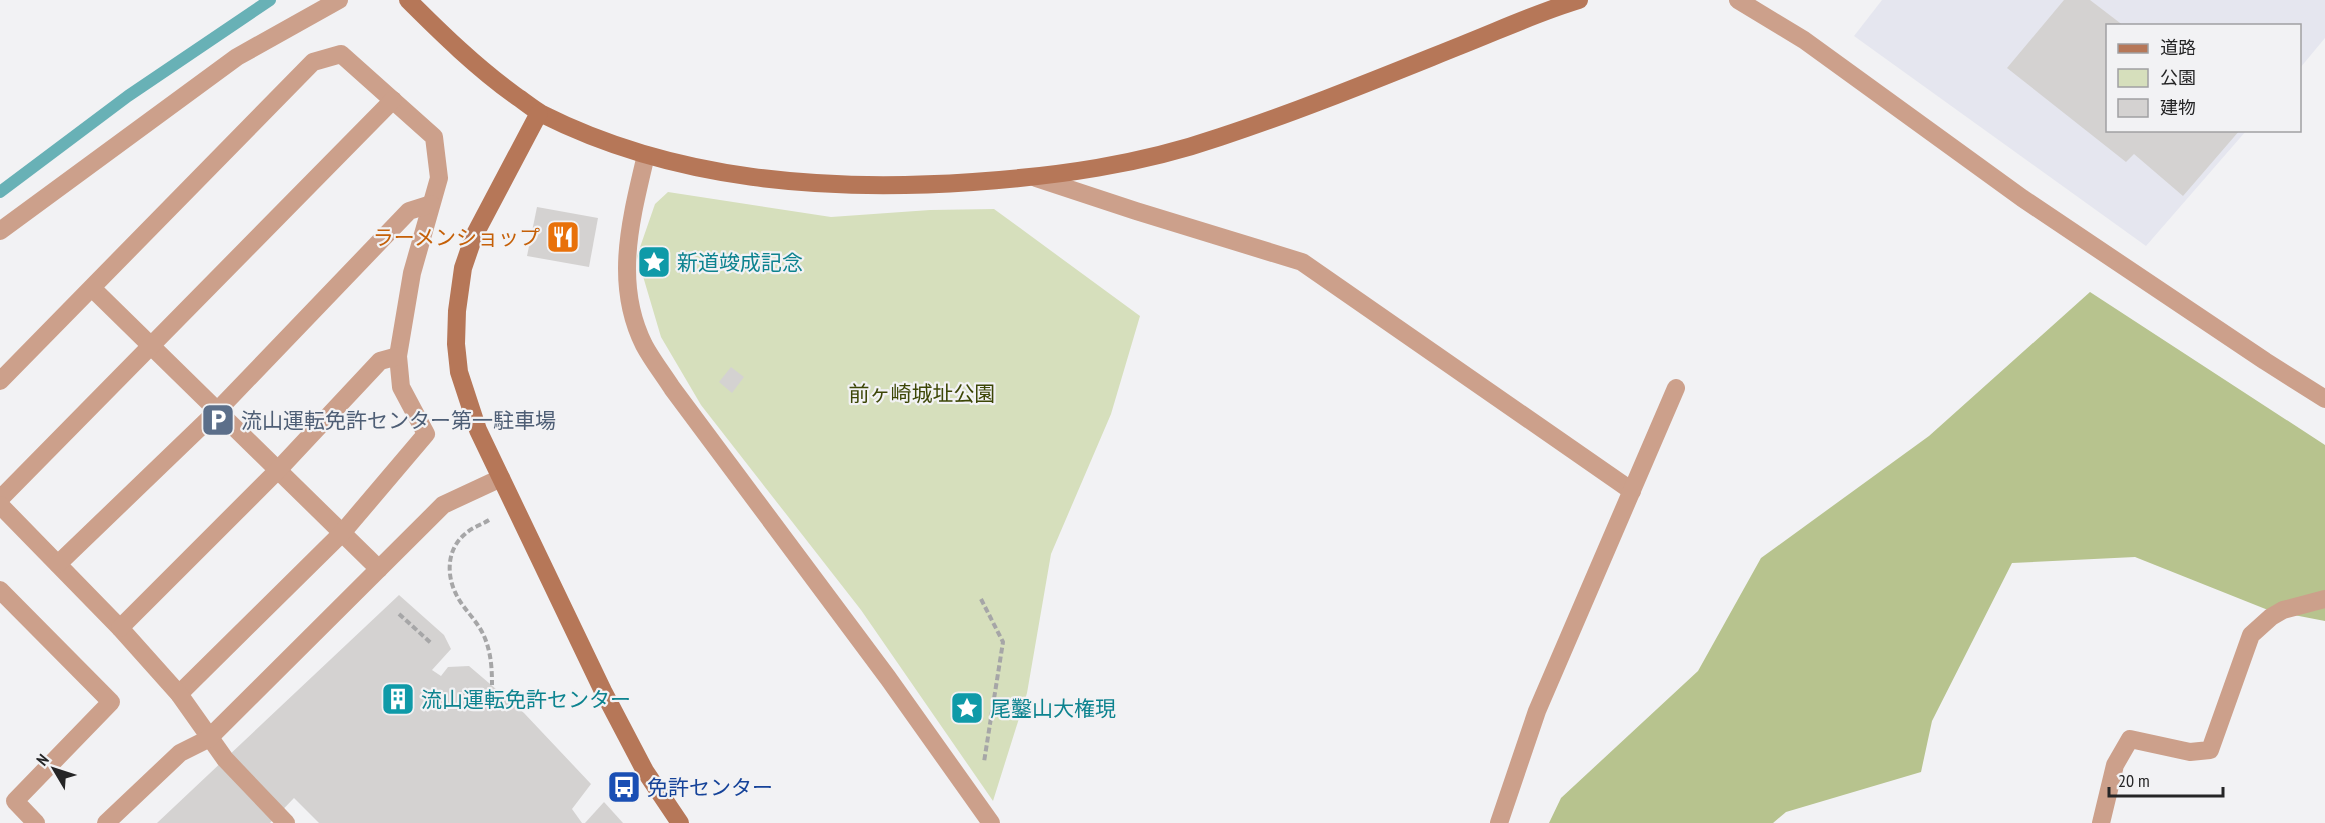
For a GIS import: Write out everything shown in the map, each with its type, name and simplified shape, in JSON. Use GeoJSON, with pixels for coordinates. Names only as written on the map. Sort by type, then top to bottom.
{"type":"FeatureCollection","features":[{"type":"Feature","properties":{"kind":"street"},"geometry":{"type":"LineString","coordinates":[[0,231],[237,57],[339,0]]}},
{"type":"Feature","properties":{"kind":"street"},"geometry":{"type":"LineString","coordinates":[[408,0],[500,85],[539,113],[646,155],[705,170],[837,186],[926,185],[1036,177],[1101,169],[1171,153],[1331,97],[1579,0]]}},
{"type":"Feature","properties":{"kind":"street"},"geometry":{"type":"LineString","coordinates":[[1738,0],[1804,40],[2022,198],[2325,399]]}},
{"type":"Feature","properties":{"kind":"street"},"geometry":{"type":"LineString","coordinates":[[0,381],[313,62],[341,54],[434,137],[439,178],[412,273],[398,356],[401,387],[426,434],[342,533],[178,694]]}},
{"type":"Feature","properties":{"kind":"street"},"geometry":{"type":"LineString","coordinates":[[0,499],[393,100]]}},
{"type":"Feature","properties":{"kind":"street"},"geometry":{"type":"LineString","coordinates":[[539,113],[474,236],[463,268],[457,311],[456,344],[459,372],[478,430],[603,691],[645,771],[680,823]]}},
{"type":"Feature","properties":{"kind":"street"},"geometry":{"type":"LineString","coordinates":[[646,155],[626,253],[628,299],[632,317],[645,346],[672,388],[991,823]]}},
{"type":"Feature","properties":{"kind":"street"},"geometry":{"type":"LineString","coordinates":[[1036,177],[1136,212],[1302,262],[1632,491]]}},
{"type":"Feature","properties":{"kind":"street"},"geometry":{"type":"LineString","coordinates":[[58,564],[217,411],[409,211],[431,204]]}},
{"type":"Feature","properties":{"kind":"street"},"geometry":{"type":"LineString","coordinates":[[92,288],[379,569]]}},
{"type":"Feature","properties":{"kind":"street"},"geometry":{"type":"LineString","coordinates":[[120,628],[278,470],[381,361],[398,356]]}},
{"type":"Feature","properties":{"kind":"street"},"geometry":{"type":"LineString","coordinates":[[1499,823],[1537,711],[1677,387]]}},
{"type":"Feature","properties":{"kind":"street"},"geometry":{"type":"LineString","coordinates":[[106,823],[180,753],[208,739],[443,505],[501,478]]}},
{"type":"Feature","properties":{"kind":"street"},"geometry":{"type":"LineString","coordinates":[[0,506],[120,628],[178,694],[208,739],[225,759],[286,823]]}},
{"type":"Feature","properties":{"kind":"street"},"geometry":{"type":"LineString","coordinates":[[0,590],[111,702],[15,801],[36,823]]}},
{"type":"Feature","properties":{"kind":"street"},"geometry":{"type":"LineString","coordinates":[[2101,823],[2115,765],[2130,739],[2190,752],[2210,750],[2251,635],[2271,617],[2283,610],[2325,599]]}},
{"type":"Feature","properties":{"kind":"path"},"geometry":{"type":"LineString","coordinates":[[489,520],[465,534],[455,546],[450,560],[449,575],[456,594],[484,636],[492,663],[492,686]]}},
{"type":"Feature","properties":{"kind":"path"},"geometry":{"type":"LineString","coordinates":[[977,801],[1003,642],[981,599]]}},
{"type":"Feature","properties":{"kind":"path"},"geometry":{"type":"LineString","coordinates":[[399,614],[431,643]]}},
{"type":"Feature","properties":{"kind":"shaded area"},"geometry":{"type":"Polygon","coordinates":[[[1882,0],[2325,0],[2325,38],[2301,67],[2301,24],[2106,24],[2106,132],[2245,132],[2146,246],[1854,36],[1882,0]]]}},
{"type":"Feature","properties":{"kind":"green space","name":"前ヶ崎城址公園"},"geometry":{"type":"Polygon","coordinates":[[[668,192],[831,217],[930,210],[994,209],[1140,316],[1111,414],[1051,554],[1027,693],[993,801],[861,610],[701,405],[661,337],[637,256],[655,204],[668,192]]]}},
{"type":"Feature","properties":{"kind":"green space"},"geometry":{"type":"Polygon","coordinates":[[[2090,292],[2325,445],[2325,621],[2268,610],[2135,557],[2012,563],[1932,721],[1921,772],[1786,812],[1773,823],[1549,823],[1561,798],[1698,671],[1761,558],[1929,436],[2090,292]]]}},
{"type":"Feature","properties":{"kind":"building"},"geometry":{"type":"Polygon","coordinates":[[[2064,0],[2090,0],[2121,24],[2106,24],[2106,132],[2238,132],[2183,196],[2134,154],[2126,162],[2007,68],[2064,0]]]}},
{"type":"Feature","properties":{"kind":"building","name":"ラーメンショップ"},"geometry":{"type":"Polygon","coordinates":[[[537,207],[598,218],[589,267],[527,256],[537,207]]]}},
{"type":"Feature","properties":{"kind":"building"},"geometry":{"type":"Polygon","coordinates":[[[731,367],[744,377],[732,393],[719,382],[731,367]]]}},
{"type":"Feature","properties":{"kind":"building","name":"流山運転免許センター"},"geometry":{"type":"Polygon","coordinates":[[[399,595],[444,635],[451,649],[432,670],[441,676],[448,667],[469,666],[524,713],[591,784],[572,809],[582,823],[319,823],[294,798],[270,823],[157,823],[399,595]]]}},
{"type":"Feature","properties":{"kind":"building"},"geometry":{"type":"Polygon","coordinates":[[[604,802],[623,823],[585,823],[604,802]]]}},
{"type":"Feature","properties":{"kind":"waterway"},"geometry":{"type":"LineString","coordinates":[[0,192],[128,96],[270,0]]}},
{"type":"Feature","properties":{"kind":"place","name":"ラーメンショップ"},"geometry":{"type":"Point","coordinates":[563,237]}},
{"type":"Feature","properties":{"kind":"place","name":"新道竣成記念"},"geometry":{"type":"Point","coordinates":[654,262]}},
{"type":"Feature","properties":{"kind":"place","name":"流山運転免許センター第一駐車場"},"geometry":{"type":"Point","coordinates":[218,420]}},
{"type":"Feature","properties":{"kind":"place","name":"流山運転免許センター"},"geometry":{"type":"Point","coordinates":[398,699]}},
{"type":"Feature","properties":{"kind":"place","name":"尾鑿山大権現"},"geometry":{"type":"Point","coordinates":[967,708]}},
{"type":"Feature","properties":{"kind":"place","name":"免許センター"},"geometry":{"type":"Point","coordinates":[624,787]}}]}
